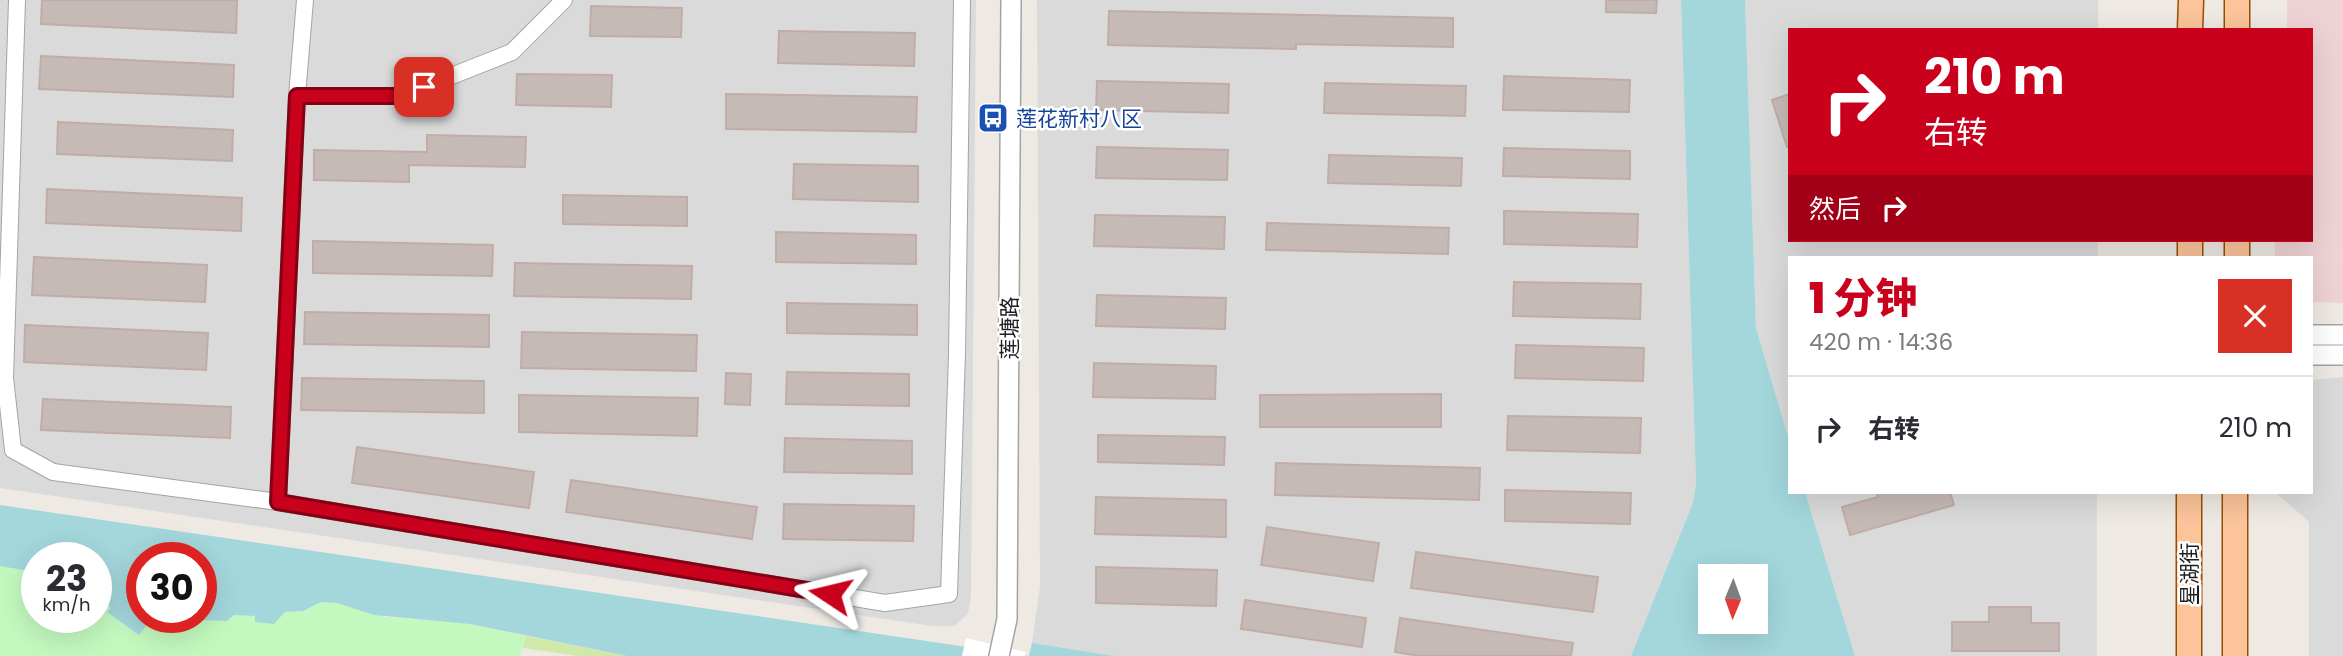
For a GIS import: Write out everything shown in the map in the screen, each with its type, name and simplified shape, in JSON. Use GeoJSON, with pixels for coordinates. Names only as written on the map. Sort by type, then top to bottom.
{"type":"FeatureCollection","features":[{"type":"Feature","properties":{"kind":"main road"},"geometry":{"type":"LineString","coordinates":[[2190,0],[2190,28]]}},
{"type":"Feature","properties":{"kind":"main road"},"geometry":{"type":"LineString","coordinates":[[2237,0],[2237,28]]}},
{"type":"Feature","properties":{"kind":"main road","name":"星湖街"},"geometry":{"type":"LineString","coordinates":[[2189,494],[2189,656]]}},
{"type":"Feature","properties":{"kind":"main road"},"geometry":{"type":"LineString","coordinates":[[2235,494],[2235,656]]}},
{"type":"Feature","properties":{"kind":"street"},"geometry":{"type":"LineString","coordinates":[[17,0],[5,378],[13,450],[53,472],[278,502],[885,603],[950,594],[957,354],[962,0]]}},
{"type":"Feature","properties":{"kind":"street"},"geometry":{"type":"LineString","coordinates":[[278,502],[297,96],[305,0]]}},
{"type":"Feature","properties":{"kind":"street"},"geometry":{"type":"LineString","coordinates":[[297,96],[401,96],[512,52],[564,0]]}},
{"type":"Feature","properties":{"kind":"street","name":"莲塘路"},"geometry":{"type":"LineString","coordinates":[[999,656],[1007,619],[1012,0]]}},
{"type":"Feature","properties":{"kind":"street"},"geometry":{"type":"LineString","coordinates":[[2313,335],[2343,335]]}},
{"type":"Feature","properties":{"kind":"street"},"geometry":{"type":"LineString","coordinates":[[2313,355],[2343,355]]}},
{"type":"Feature","properties":{"kind":"shaded area"},"geometry":{"type":"Polygon","coordinates":[[[0,0],[976,0],[971,594],[968,614],[954,626],[932,626],[0,488],[0,0]]]}},
{"type":"Feature","properties":{"kind":"shaded area","name":"莲花新村八区"},"geometry":{"type":"Polygon","coordinates":[[[1037,0],[1681,0],[1696,483],[1693,503],[1631,656],[1115,656],[1032,643],[1040,586],[1037,0]]]}},
{"type":"Feature","properties":{"kind":"shaded area"},"geometry":{"type":"Polygon","coordinates":[[[1745,0],[2098,0],[2098,28],[1788,28],[1788,242],[2098,242],[2098,256],[1788,256],[1788,436],[1756,328],[1745,0]]]}},
{"type":"Feature","properties":{"kind":"shaded area"},"geometry":{"type":"Polygon","coordinates":[[[2287,0],[2343,0],[2343,303],[2313,302],[2313,256],[2275,256],[2275,242],[2313,242],[2313,28],[2287,28],[2287,0]]]}},
{"type":"Feature","properties":{"kind":"shaded area"},"geometry":{"type":"Polygon","coordinates":[[[2343,377],[2343,656],[2309,656],[2309,522],[2277,494],[2313,494],[2313,380],[2343,377]]]}},
{"type":"Feature","properties":{"kind":"shaded area"},"geometry":{"type":"Polygon","coordinates":[[[1806,494],[2097,494],[2097,656],[1855,656],[1806,494]]]}},
{"type":"Feature","properties":{"kind":"green space"},"geometry":{"type":"Polygon","coordinates":[[[0,566],[21,570],[21,633],[112,633],[112,615],[126,625],[126,633],[217,633],[217,621],[227,621],[234,615],[255,616],[273,624],[285,612],[303,611],[321,602],[337,603],[384,617],[457,622],[526,636],[520,656],[0,656],[0,566]]]}},
{"type":"Feature","properties":{"kind":"green space"},"geometry":{"type":"Polygon","coordinates":[[[526,636],[627,656],[578,656],[523,648],[526,636]]]}},
{"type":"Feature","properties":{"kind":"water"},"geometry":{"type":"Polygon","coordinates":[[[1681,0],[1745,0],[1756,328],[1788,436],[1788,494],[1806,494],[1855,656],[1631,656],[1693,503],[1696,483],[1681,0]]]}},
{"type":"Feature","properties":{"kind":"water"},"geometry":{"type":"Polygon","coordinates":[[[0,505],[1029,656],[627,656],[470,624],[374,615],[337,603],[321,602],[303,611],[285,612],[274,624],[255,622],[255,616],[234,615],[227,621],[217,621],[217,542],[126,542],[126,626],[112,616],[112,542],[21,542],[21,570],[0,566],[0,505]]]}},
{"type":"Feature","properties":{"kind":"water"},"geometry":{"type":"Polygon","coordinates":[[[1032,643],[1115,656],[1029,656],[1032,643]]]}},
{"type":"Feature","properties":{"kind":"pier"},"geometry":{"type":"Polygon","coordinates":[[[966,638],[1026,652],[1025,656],[962,656],[966,638]]]}},
{"type":"Feature","properties":{"kind":"building"},"geometry":{"type":"Polygon","coordinates":[[[42,0],[237,0],[236,33],[41,24],[42,0]]]}},
{"type":"Feature","properties":{"kind":"building"},"geometry":{"type":"Polygon","coordinates":[[[1606,0],[1657,0],[1656,13],[1606,12],[1606,0]]]}},
{"type":"Feature","properties":{"kind":"building"},"geometry":{"type":"Polygon","coordinates":[[[591,6],[682,8],[681,37],[590,36],[591,6]]]}},
{"type":"Feature","properties":{"kind":"building"},"geometry":{"type":"Polygon","coordinates":[[[1109,11],[1453,18],[1453,47],[1296,44],[1296,49],[1108,45],[1109,11]]]}},
{"type":"Feature","properties":{"kind":"building"},"geometry":{"type":"Polygon","coordinates":[[[779,31],[915,33],[914,66],[778,63],[779,31]]]}},
{"type":"Feature","properties":{"kind":"building"},"geometry":{"type":"Polygon","coordinates":[[[41,56],[234,65],[233,97],[39,89],[41,56]]]}},
{"type":"Feature","properties":{"kind":"building"},"geometry":{"type":"Polygon","coordinates":[[[517,74],[612,75],[611,107],[516,105],[517,74]]]}},
{"type":"Feature","properties":{"kind":"building"},"geometry":{"type":"Polygon","coordinates":[[[1504,76],[1630,80],[1629,112],[1503,110],[1504,76]]]}},
{"type":"Feature","properties":{"kind":"building"},"geometry":{"type":"Polygon","coordinates":[[[1097,81],[1229,84],[1228,113],[1096,110],[1097,81]]]}},
{"type":"Feature","properties":{"kind":"building"},"geometry":{"type":"Polygon","coordinates":[[[1325,83],[1466,86],[1465,116],[1324,113],[1325,83]]]}},
{"type":"Feature","properties":{"kind":"building"},"geometry":{"type":"Polygon","coordinates":[[[726,94],[917,97],[916,132],[726,129],[726,94]]]}},
{"type":"Feature","properties":{"kind":"building"},"geometry":{"type":"Polygon","coordinates":[[[1788,95],[1788,147],[1787,147],[1772,100],[1788,95]]]}},
{"type":"Feature","properties":{"kind":"building"},"geometry":{"type":"Polygon","coordinates":[[[58,122],[233,130],[232,161],[57,154],[58,122]]]}},
{"type":"Feature","properties":{"kind":"building"},"geometry":{"type":"Polygon","coordinates":[[[427,135],[526,137],[525,167],[409,165],[409,182],[314,180],[314,150],[427,152],[427,135]]]}},
{"type":"Feature","properties":{"kind":"building"},"geometry":{"type":"Polygon","coordinates":[[[1097,147],[1228,150],[1227,180],[1096,178],[1097,147]]]}},
{"type":"Feature","properties":{"kind":"building"},"geometry":{"type":"Polygon","coordinates":[[[1504,148],[1630,151],[1630,179],[1503,176],[1504,148]]]}},
{"type":"Feature","properties":{"kind":"building"},"geometry":{"type":"Polygon","coordinates":[[[1329,155],[1462,158],[1461,186],[1328,183],[1329,155]]]}},
{"type":"Feature","properties":{"kind":"building"},"geometry":{"type":"Polygon","coordinates":[[[794,164],[918,166],[918,202],[793,199],[794,164]]]}},
{"type":"Feature","properties":{"kind":"building"},"geometry":{"type":"Polygon","coordinates":[[[47,189],[242,198],[241,231],[46,223],[47,189]]]}},
{"type":"Feature","properties":{"kind":"building"},"geometry":{"type":"Polygon","coordinates":[[[563,195],[687,197],[687,226],[563,224],[563,195]]]}},
{"type":"Feature","properties":{"kind":"building"},"geometry":{"type":"Polygon","coordinates":[[[1504,211],[1638,214],[1637,247],[1504,244],[1504,211]]]}},
{"type":"Feature","properties":{"kind":"building"},"geometry":{"type":"Polygon","coordinates":[[[1095,215],[1225,217],[1224,249],[1094,246],[1095,215]]]}},
{"type":"Feature","properties":{"kind":"building"},"geometry":{"type":"Polygon","coordinates":[[[1267,223],[1449,228],[1448,254],[1266,250],[1267,223]]]}},
{"type":"Feature","properties":{"kind":"building"},"geometry":{"type":"Polygon","coordinates":[[[776,232],[916,235],[916,264],[776,262],[776,232]]]}},
{"type":"Feature","properties":{"kind":"building"},"geometry":{"type":"Polygon","coordinates":[[[313,241],[493,245],[492,276],[313,273],[313,241]]]}},
{"type":"Feature","properties":{"kind":"building"},"geometry":{"type":"Polygon","coordinates":[[[34,257],[207,265],[205,302],[32,295],[34,257]]]}},
{"type":"Feature","properties":{"kind":"building"},"geometry":{"type":"Polygon","coordinates":[[[515,263],[692,266],[691,299],[514,296],[515,263]]]}},
{"type":"Feature","properties":{"kind":"building"},"geometry":{"type":"Polygon","coordinates":[[[1514,282],[1641,284],[1640,319],[1513,316],[1514,282]]]}},
{"type":"Feature","properties":{"kind":"building"},"geometry":{"type":"Polygon","coordinates":[[[1097,295],[1226,298],[1225,329],[1096,326],[1097,295]]]}},
{"type":"Feature","properties":{"kind":"building"},"geometry":{"type":"Polygon","coordinates":[[[787,303],[917,305],[917,335],[787,333],[787,303]]]}},
{"type":"Feature","properties":{"kind":"building"},"geometry":{"type":"Polygon","coordinates":[[[305,312],[489,315],[489,347],[304,344],[305,312]]]}},
{"type":"Feature","properties":{"kind":"building"},"geometry":{"type":"Polygon","coordinates":[[[25,325],[208,333],[206,370],[24,362],[25,325]]]}},
{"type":"Feature","properties":{"kind":"building"},"geometry":{"type":"Polygon","coordinates":[[[522,332],[697,335],[696,371],[521,368],[522,332]]]}},
{"type":"Feature","properties":{"kind":"building"},"geometry":{"type":"Polygon","coordinates":[[[1516,345],[1644,348],[1643,381],[1515,378],[1516,345]]]}},
{"type":"Feature","properties":{"kind":"building"},"geometry":{"type":"Polygon","coordinates":[[[1094,363],[1216,366],[1215,399],[1093,397],[1094,363]]]}},
{"type":"Feature","properties":{"kind":"building"},"geometry":{"type":"Polygon","coordinates":[[[787,372],[909,374],[909,406],[786,404],[787,372]]]}},
{"type":"Feature","properties":{"kind":"building"},"geometry":{"type":"Polygon","coordinates":[[[726,373],[751,374],[750,405],[725,404],[726,373]]]}},
{"type":"Feature","properties":{"kind":"building"},"geometry":{"type":"Polygon","coordinates":[[[302,378],[484,381],[484,413],[301,410],[302,378]]]}},
{"type":"Feature","properties":{"kind":"building"},"geometry":{"type":"Polygon","coordinates":[[[1441,394],[1441,427],[1260,427],[1260,395],[1441,394]]]}},
{"type":"Feature","properties":{"kind":"building"},"geometry":{"type":"Polygon","coordinates":[[[519,395],[698,398],[697,436],[519,432],[519,395]]]}},
{"type":"Feature","properties":{"kind":"building"},"geometry":{"type":"Polygon","coordinates":[[[43,399],[231,407],[230,438],[41,430],[43,399]]]}},
{"type":"Feature","properties":{"kind":"building"},"geometry":{"type":"Polygon","coordinates":[[[1508,416],[1641,418],[1640,453],[1507,450],[1508,416]]]}},
{"type":"Feature","properties":{"kind":"building"},"geometry":{"type":"Polygon","coordinates":[[[1098,435],[1225,437],[1224,465],[1098,462],[1098,435]]]}},
{"type":"Feature","properties":{"kind":"building"},"geometry":{"type":"Polygon","coordinates":[[[785,438],[912,441],[912,474],[784,472],[785,438]]]}},
{"type":"Feature","properties":{"kind":"building"},"geometry":{"type":"Polygon","coordinates":[[[357,447],[534,472],[529,508],[352,483],[357,447]]]}},
{"type":"Feature","properties":{"kind":"building"},"geometry":{"type":"Polygon","coordinates":[[[1276,463],[1480,468],[1479,500],[1275,495],[1276,463]]]}},
{"type":"Feature","properties":{"kind":"building"},"geometry":{"type":"Polygon","coordinates":[[[571,480],[757,507],[752,539],[566,512],[571,480]]]}},
{"type":"Feature","properties":{"kind":"building"},"geometry":{"type":"Polygon","coordinates":[[[1505,490],[1631,493],[1630,524],[1505,521],[1505,490]]]}},
{"type":"Feature","properties":{"kind":"building"},"geometry":{"type":"Polygon","coordinates":[[[1877,494],[1951,494],[1954,505],[1850,535],[1842,507],[1878,497],[1877,494]]]}},
{"type":"Feature","properties":{"kind":"building"},"geometry":{"type":"Polygon","coordinates":[[[1096,497],[1226,500],[1226,537],[1095,534],[1096,497]]]}},
{"type":"Feature","properties":{"kind":"building"},"geometry":{"type":"Polygon","coordinates":[[[784,504],[914,506],[913,541],[783,539],[784,504]]]}},
{"type":"Feature","properties":{"kind":"building"},"geometry":{"type":"Polygon","coordinates":[[[1267,527],[1379,543],[1373,581],[1261,565],[1267,527]]]}},
{"type":"Feature","properties":{"kind":"building"},"geometry":{"type":"Polygon","coordinates":[[[1416,552],[1598,577],[1593,612],[1411,588],[1416,552]]]}},
{"type":"Feature","properties":{"kind":"building"},"geometry":{"type":"Polygon","coordinates":[[[1096,567],[1217,570],[1216,606],[1096,603],[1096,567]]]}},
{"type":"Feature","properties":{"kind":"building"},"geometry":{"type":"Polygon","coordinates":[[[1245,600],[1366,618],[1362,647],[1241,629],[1245,600]]]}},
{"type":"Feature","properties":{"kind":"building"},"geometry":{"type":"Polygon","coordinates":[[[1989,607],[2031,607],[2031,623],[2059,623],[2059,651],[1952,651],[1952,622],[1989,622],[1989,607]]]}},
{"type":"Feature","properties":{"kind":"building"},"geometry":{"type":"Polygon","coordinates":[[[1400,618],[1573,643],[1571,656],[1419,656],[1395,652],[1400,618]]]}},
{"type":"Feature","properties":{"kind":"place","name":"莲花新村八区"},"geometry":{"type":"Point","coordinates":[993,118]}},
{"type":"Feature","properties":{"kind":"route"},"geometry":{"type":"LineString","coordinates":[[424,87],[401,96],[297,96],[278,502],[830,594]]}}]}
